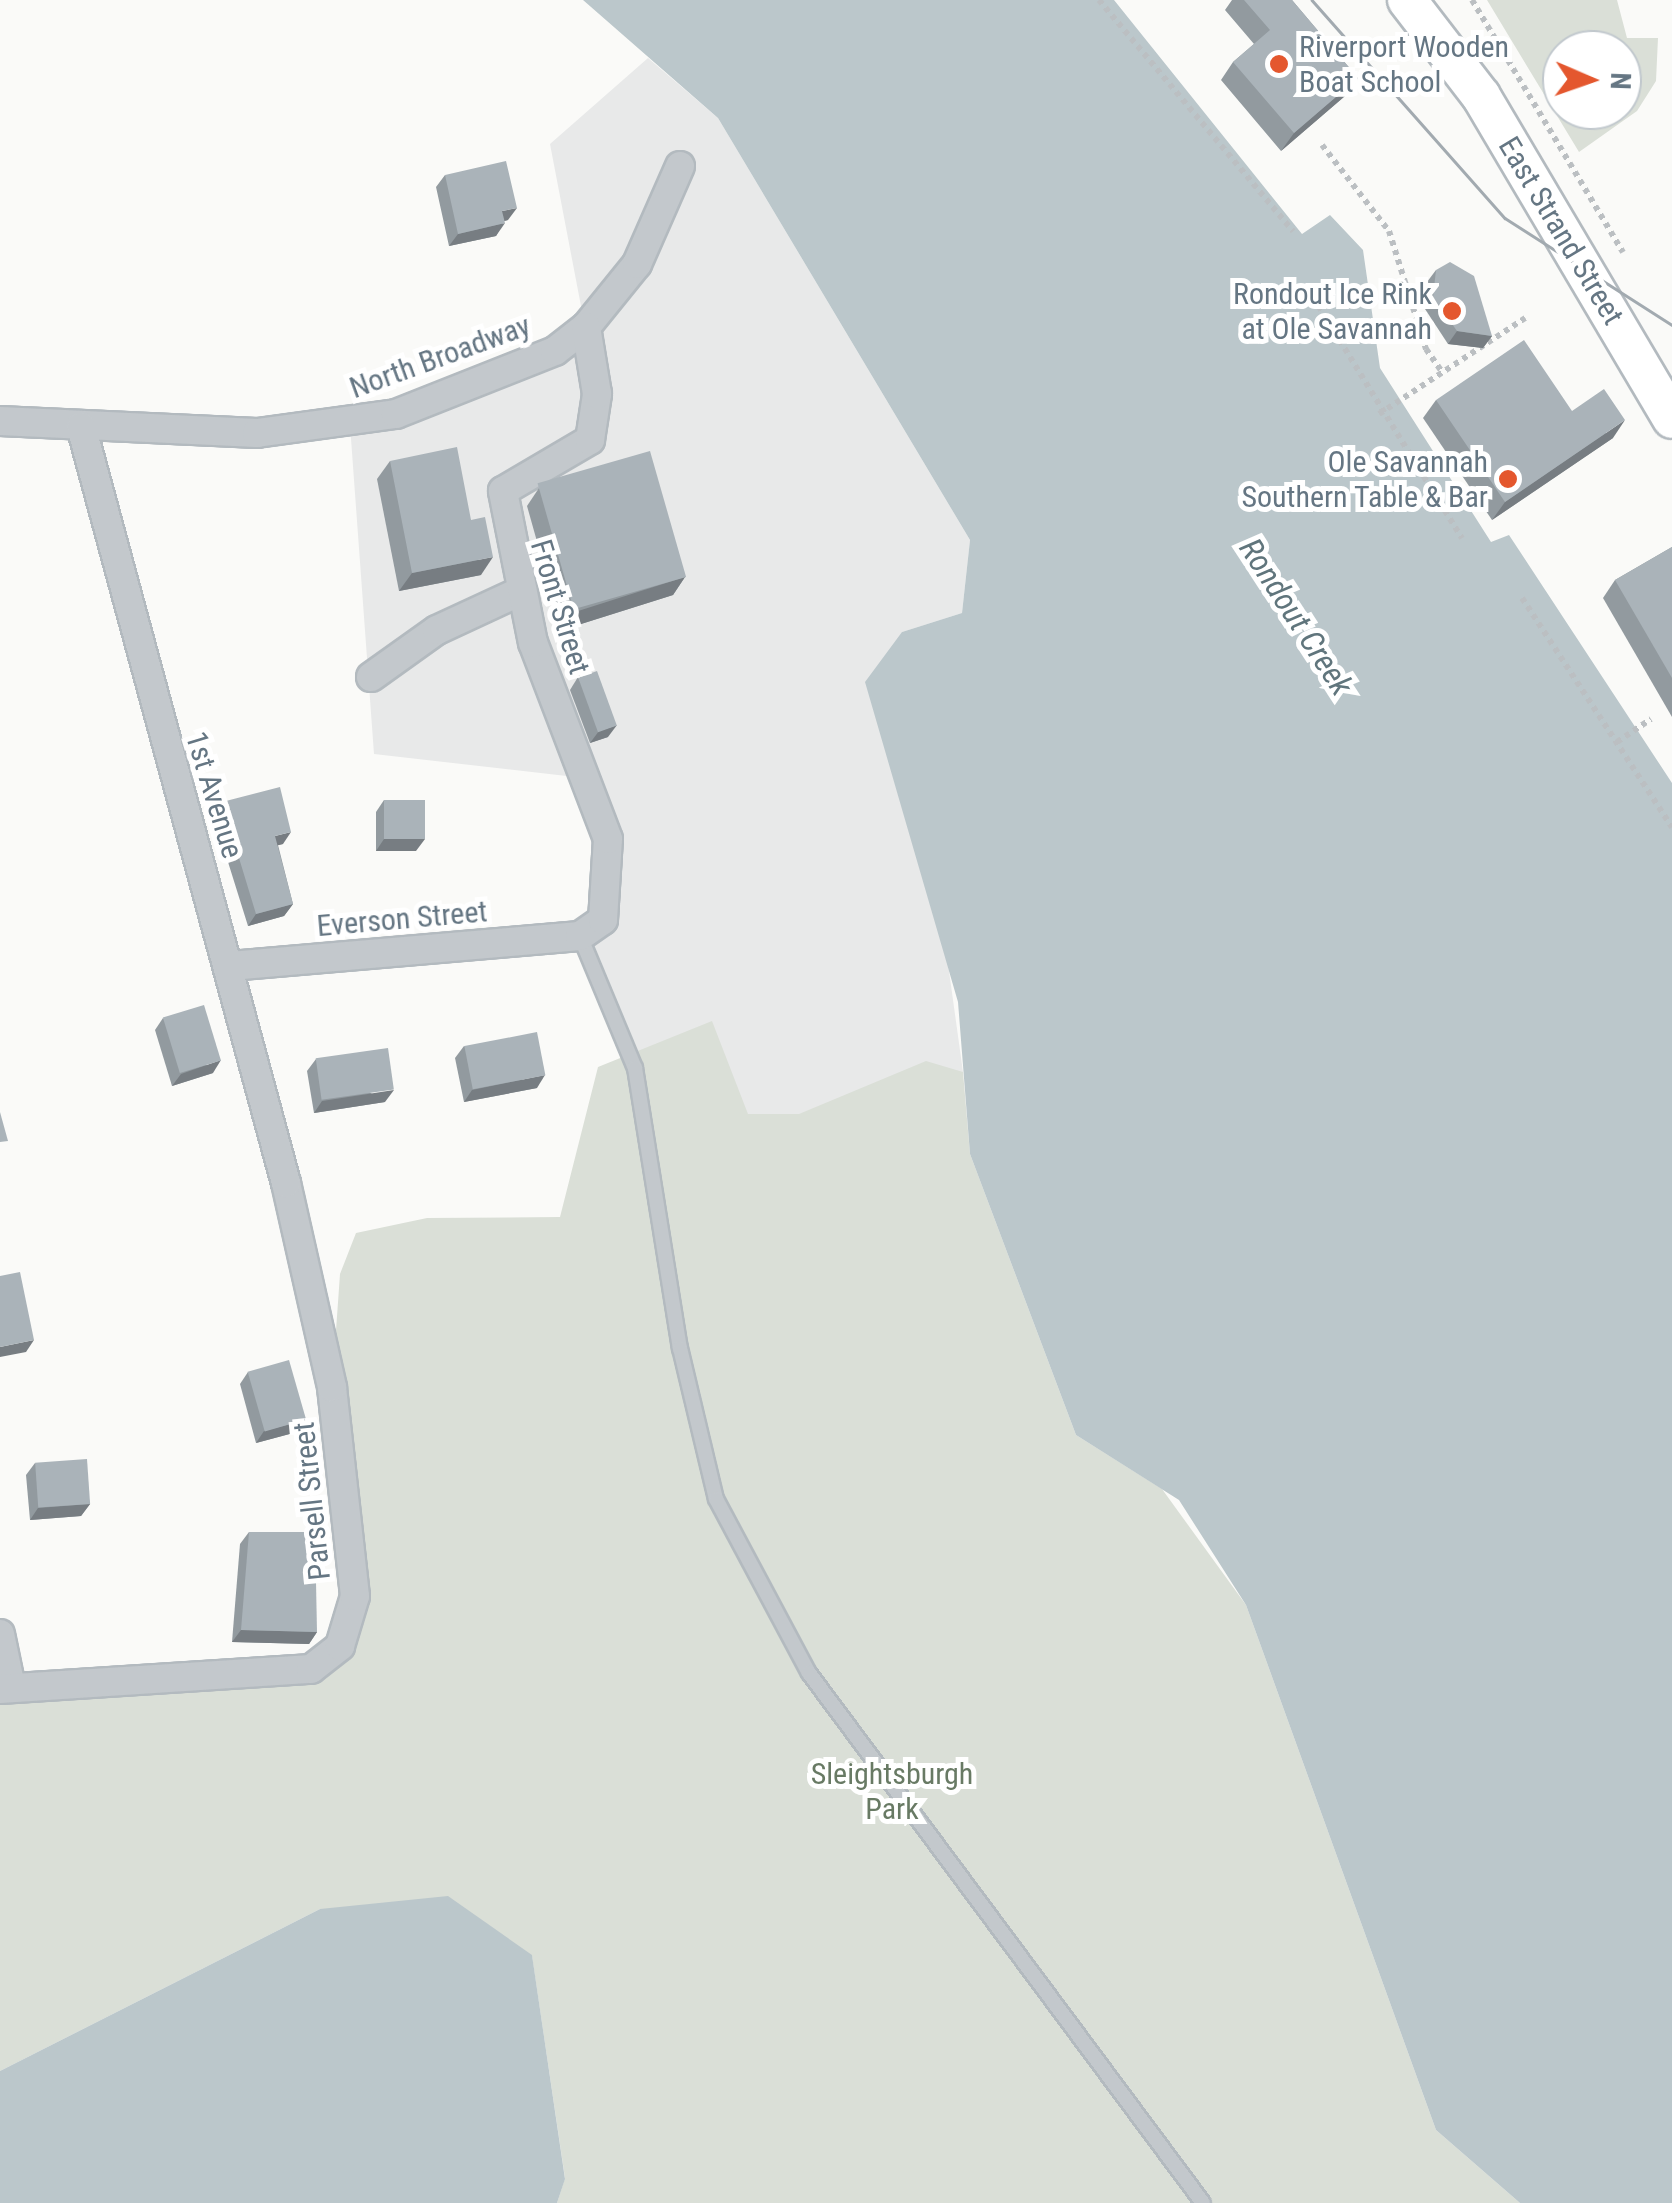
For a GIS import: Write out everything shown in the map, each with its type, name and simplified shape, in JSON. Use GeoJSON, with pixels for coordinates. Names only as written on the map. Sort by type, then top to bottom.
{"type":"FeatureCollection","features":[{"type":"Feature","properties":{"kind":"street","name":"East Strand Street"},"geometry":{"type":"LineString","coordinates":[[1408,0],[1481,96],[1672,419]]}},
{"type":"Feature","properties":{"kind":"street","name":"North Broadway"},"geometry":{"type":"LineString","coordinates":[[0,421],[256,433],[350,425],[554,350],[586,328],[638,264],[680,166]]}},
{"type":"Feature","properties":{"kind":"street","name":"Front Street"},"geometry":{"type":"LineString","coordinates":[[580,936],[604,920],[608,839],[519,592],[503,491],[590,440],[597,394],[586,328]]}},
{"type":"Feature","properties":{"kind":"street","name":"1st Avenue"},"geometry":{"type":"LineString","coordinates":[[81,426],[286,1183]]}},
{"type":"Feature","properties":{"kind":"street"},"geometry":{"type":"LineString","coordinates":[[371,677],[437,630],[519,592]]}},
{"type":"Feature","properties":{"kind":"street","name":"Everson Street"},"geometry":{"type":"LineString","coordinates":[[230,966],[580,936]]}},
{"type":"Feature","properties":{"kind":"street","name":"Parsell Street"},"geometry":{"type":"LineString","coordinates":[[5,1688],[281,1675],[312,1669],[340,1646],[355,1596],[355,1536],[286,1183]]}},
{"type":"Feature","properties":{"kind":"street"},"geometry":{"type":"LineString","coordinates":[[0,1634],[5,1688]]}},
{"type":"Feature","properties":{"kind":"lane"},"geometry":{"type":"LineString","coordinates":[[580,936],[636,1068],[680,1348],[716,1499],[809,1673],[1204,2203]]}},
{"type":"Feature","properties":{"kind":"path"},"geometry":{"type":"LineString","coordinates":[[1099,0],[1293,231]]}},
{"type":"Feature","properties":{"kind":"path"},"geometry":{"type":"LineString","coordinates":[[1472,0],[1623,252]]}},
{"type":"Feature","properties":{"kind":"path"},"geometry":{"type":"LineString","coordinates":[[1322,145],[1388,231],[1426,349],[1443,373]]}},
{"type":"Feature","properties":{"kind":"path"},"geometry":{"type":"LineString","coordinates":[[1308,289],[1379,414],[1462,538]]}},
{"type":"Feature","properties":{"kind":"path"},"geometry":{"type":"LineString","coordinates":[[1379,414],[1524,318]]}},
{"type":"Feature","properties":{"kind":"path"},"geometry":{"type":"LineString","coordinates":[[1522,598],[1672,828]]}},
{"type":"Feature","properties":{"kind":"path"},"geometry":{"type":"LineString","coordinates":[[1617,742],[1651,720]]}},
{"type":"Feature","properties":{"kind":"shaded area"},"geometry":{"type":"Polygon","coordinates":[[[648,58],[718,118],[970,540],[962,613],[902,632],[963,1072],[664,1205],[635,1068],[580,936],[607,898],[584,778],[374,754],[350,425],[585,327],[550,144],[648,58]]]}},
{"type":"Feature","properties":{"kind":"green space"},"geometry":{"type":"Polygon","coordinates":[[[1487,0],[1617,0],[1625,30],[1542,30],[1542,91],[1487,0]]]}},
{"type":"Feature","properties":{"kind":"green space"},"geometry":{"type":"Polygon","coordinates":[[[1642,38],[1658,38],[1656,81],[1642,103],[1642,38]]]}},
{"type":"Feature","properties":{"kind":"green space"},"geometry":{"type":"Polygon","coordinates":[[[1566,130],[1610,130],[1579,152],[1566,130]]]}},
{"type":"Feature","properties":{"kind":"green space","name":"Sleightsburgh Park"},"geometry":{"type":"Polygon","coordinates":[[[712,1021],[748,1114],[799,1114],[926,1061],[963,1072],[970,1154],[1076,1435],[1162,1489],[1246,1605],[1436,2130],[1520,2203],[557,2203],[565,2178],[532,1956],[320,1909],[0,2071],[0,1689],[281,1675],[345,1635],[332,1387],[340,1274],[356,1233],[427,1218],[560,1217],[598,1067],[712,1021]]]}},
{"type":"Feature","properties":{"kind":"water","name":"Rondout Creek"},"geometry":{"type":"Polygon","coordinates":[[[583,0],[1114,0],[1302,234],[1330,215],[1363,250],[1380,368],[1491,542],[1509,535],[1672,783],[1672,2203],[1520,2203],[1436,2130],[1246,1605],[1179,1500],[1076,1435],[970,1154],[958,1002],[865,682],[902,632],[962,613],[970,540],[718,118],[583,0]]]}},
{"type":"Feature","properties":{"kind":"water"},"geometry":{"type":"Polygon","coordinates":[[[448,1896],[532,1955],[565,2179],[557,2203],[0,2203],[0,2071],[320,1909],[448,1896]]]}},
{"type":"Feature","properties":{"kind":"building","name":"Riverport Wooden Boat School"},"geometry":{"type":"Polygon","coordinates":[[[1244,0],[1292,0],[1358,78],[1294,133],[1233,62],[1270,30],[1244,0]]]}},
{"type":"Feature","properties":{"kind":"building"},"geometry":{"type":"Polygon","coordinates":[[[506,161],[517,208],[502,211],[505,223],[458,234],[445,175],[506,161]]]}},
{"type":"Feature","properties":{"kind":"building","name":"Rondout Ice Rink at Ole Savannah"},"geometry":{"type":"Polygon","coordinates":[[[1450,262],[1474,276],[1492,336],[1457,331],[1433,297],[1436,270],[1450,262]]]}},
{"type":"Feature","properties":{"kind":"building","name":"Ole Savannah Southern Table & Bar"},"geometry":{"type":"Polygon","coordinates":[[[1524,340],[1572,411],[1604,389],[1625,420],[1505,502],[1436,400],[1524,340]]]}},
{"type":"Feature","properties":{"kind":"building"},"geometry":{"type":"Polygon","coordinates":[[[457,447],[471,520],[485,517],[493,557],[412,573],[390,461],[457,447]]]}},
{"type":"Feature","properties":{"kind":"building"},"geometry":{"type":"Polygon","coordinates":[[[650,451],[686,577],[574,609],[538,483],[650,451]]]}},
{"type":"Feature","properties":{"kind":"building"},"geometry":{"type":"Polygon","coordinates":[[[1672,547],[1672,678],[1615,580],[1672,547]]]}},
{"type":"Feature","properties":{"kind":"building"},"geometry":{"type":"Polygon","coordinates":[[[597,671],[617,726],[598,732],[578,678],[597,671]]]}},
{"type":"Feature","properties":{"kind":"building"},"geometry":{"type":"Polygon","coordinates":[[[280,787],[291,832],[275,836],[293,904],[256,914],[222,802],[280,787]]]}},
{"type":"Feature","properties":{"kind":"building"},"geometry":{"type":"Polygon","coordinates":[[[384,800],[425,800],[425,839],[384,839],[384,800]]]}},
{"type":"Feature","properties":{"kind":"building"},"geometry":{"type":"Polygon","coordinates":[[[204,1005],[221,1060],[180,1073],[163,1018],[204,1005]]]}},
{"type":"Feature","properties":{"kind":"building"},"geometry":{"type":"Polygon","coordinates":[[[537,1032],[545,1075],[473,1089],[464,1046],[537,1032]]]}},
{"type":"Feature","properties":{"kind":"building"},"geometry":{"type":"Polygon","coordinates":[[[388,1048],[394,1090],[322,1100],[316,1058],[388,1048]]]}},
{"type":"Feature","properties":{"kind":"building"},"geometry":{"type":"Polygon","coordinates":[[[0,1112],[8,1141],[0,1142],[0,1112]]]}},
{"type":"Feature","properties":{"kind":"building"},"geometry":{"type":"Polygon","coordinates":[[[20,1272],[34,1340],[0,1347],[0,1276],[20,1272]]]}},
{"type":"Feature","properties":{"kind":"building"},"geometry":{"type":"Polygon","coordinates":[[[289,1360],[306,1420],[265,1431],[248,1372],[289,1360]]]}},
{"type":"Feature","properties":{"kind":"building"},"geometry":{"type":"Polygon","coordinates":[[[87,1459],[90,1504],[38,1508],[35,1463],[87,1459]]]}},
{"type":"Feature","properties":{"kind":"building"},"geometry":{"type":"Polygon","coordinates":[[[249,1532],[315,1532],[317,1632],[241,1630],[249,1532]]]}},
{"type":"Feature","properties":{"kind":"tram line"},"geometry":{"type":"LineString","coordinates":[[1312,0],[1505,218],[1672,325]]}},
{"type":"Feature","properties":{"kind":"place","name":"Riverport Wooden Boat School"},"geometry":{"type":"Point","coordinates":[1279,64]}},
{"type":"Feature","properties":{"kind":"place","name":"Rondout Ice Rink at Ole Savannah"},"geometry":{"type":"Point","coordinates":[1452,311]}},
{"type":"Feature","properties":{"kind":"place","name":"Ole Savannah Southern Table & Bar"},"geometry":{"type":"Point","coordinates":[1508,479]}}]}
